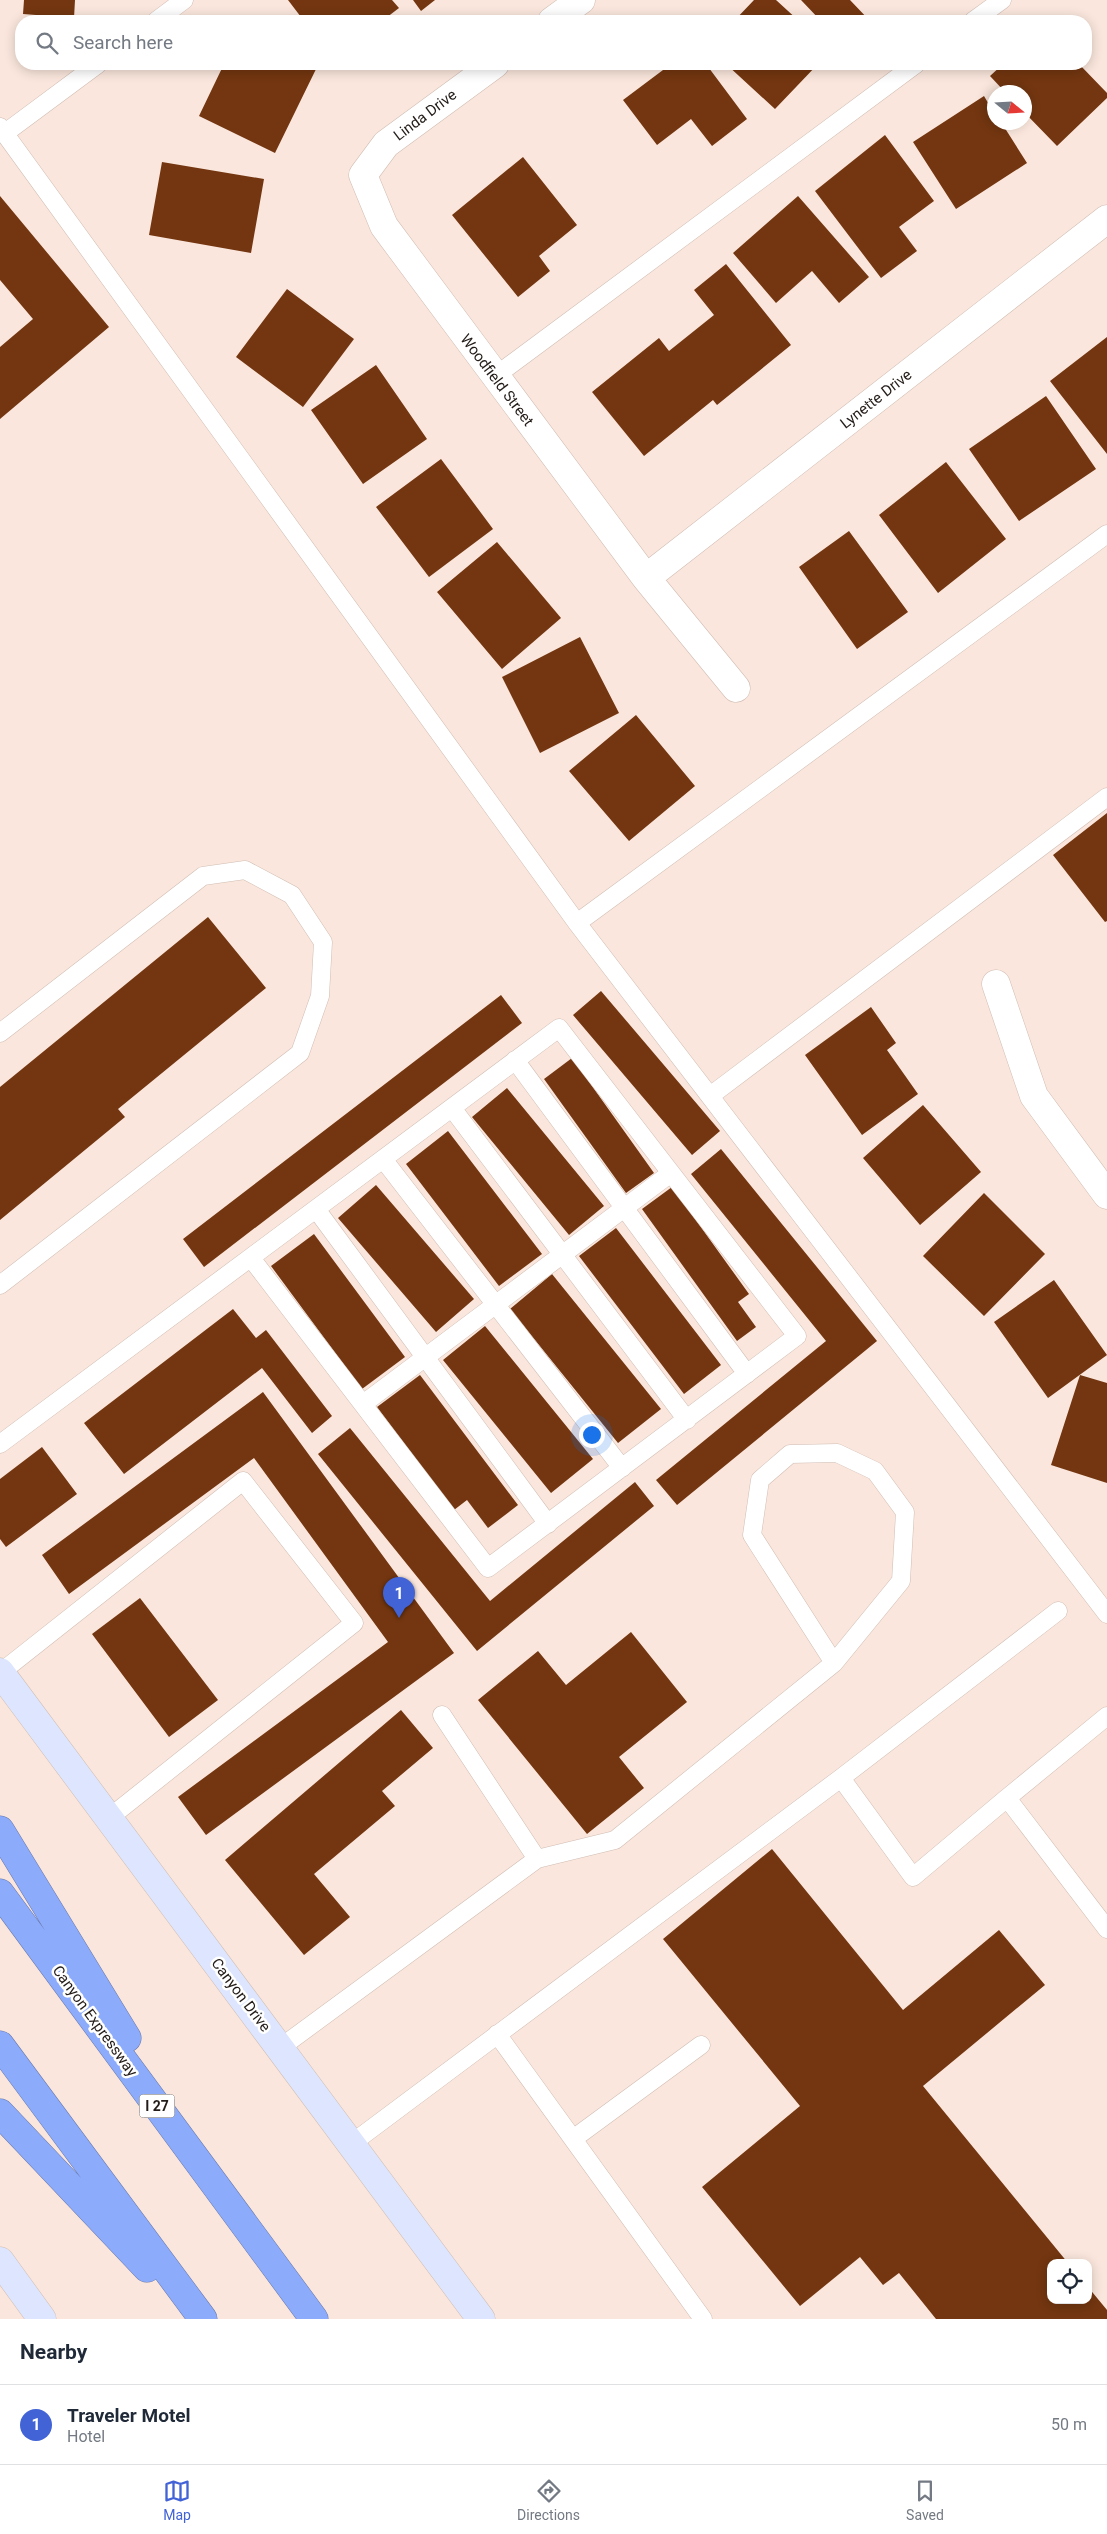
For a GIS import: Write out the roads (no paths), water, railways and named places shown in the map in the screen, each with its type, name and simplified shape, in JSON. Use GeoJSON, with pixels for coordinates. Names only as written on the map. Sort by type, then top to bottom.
{"type":"FeatureCollection","features":[{"type":"Feature","properties":{"kind":"highway"},"geometry":{"type":"LineString","coordinates":[[0,1830],[238,2216]]}},
{"type":"Feature","properties":{"kind":"highway","name":"Canyon Expressway"},"geometry":{"type":"LineString","coordinates":[[0,1893],[314,2319]]}},
{"type":"Feature","properties":{"kind":"highway"},"geometry":{"type":"LineString","coordinates":[[0,2045],[203,2319]]}},
{"type":"Feature","properties":{"kind":"highway"},"geometry":{"type":"LineString","coordinates":[[0,2113],[195,2319]]}},
{"type":"Feature","properties":{"kind":"main road","name":"Canyon Drive"},"geometry":{"type":"LineString","coordinates":[[0,1672],[481,2319]]}},
{"type":"Feature","properties":{"kind":"main road"},"geometry":{"type":"LineString","coordinates":[[0,2261],[42,2319]]}},
{"type":"Feature","properties":{"kind":"street"},"geometry":{"type":"LineString","coordinates":[[560,15],[581,0]]}},
{"type":"Feature","properties":{"kind":"street","name":"Linda Drive"},"geometry":{"type":"LineString","coordinates":[[363,175],[386,144],[486,70]]}},
{"type":"Feature","properties":{"kind":"street","name":"Woodfield Street"},"geometry":{"type":"LineString","coordinates":[[363,175],[384,226],[494,377],[646,578],[736,688]]}},
{"type":"Feature","properties":{"kind":"street","name":"Lynette Drive"},"geometry":{"type":"LineString","coordinates":[[646,578],[1107,220]]}},
{"type":"Feature","properties":{"kind":"street"},"geometry":{"type":"LineString","coordinates":[[996,984],[1034,1096],[1107,1194]]}},
{"type":"Feature","properties":{"kind":"lane"},"geometry":{"type":"LineString","coordinates":[[164,15],[184,0]]}},
{"type":"Feature","properties":{"kind":"lane"},"geometry":{"type":"LineString","coordinates":[[981,15],[1002,0]]}},
{"type":"Feature","properties":{"kind":"lane"},"geometry":{"type":"LineString","coordinates":[[89,70],[2,130],[577,923],[1107,1614]]}},
{"type":"Feature","properties":{"kind":"lane"},"geometry":{"type":"LineString","coordinates":[[494,377],[908,70]]}},
{"type":"Feature","properties":{"kind":"lane"},"geometry":{"type":"LineString","coordinates":[[577,923],[1107,534]]}},
{"type":"Feature","properties":{"kind":"lane"},"geometry":{"type":"LineString","coordinates":[[710,1096],[1107,797]]}},
{"type":"Feature","properties":{"kind":"lane"},"geometry":{"type":"LineString","coordinates":[[0,1033],[203,876],[245,870],[292,896],[323,942],[320,996],[300,1053],[0,1285]]}},
{"type":"Feature","properties":{"kind":"lane"},"geometry":{"type":"LineString","coordinates":[[0,1444],[559,1028],[797,1336],[488,1568],[251,1258]]}},
{"type":"Feature","properties":{"kind":"lane"},"geometry":{"type":"LineString","coordinates":[[516,1060],[747,1374]]}},
{"type":"Feature","properties":{"kind":"lane"},"geometry":{"type":"LineString","coordinates":[[452,1108],[687,1420]]}},
{"type":"Feature","properties":{"kind":"lane"},"geometry":{"type":"LineString","coordinates":[[383,1159],[622,1468]]}},
{"type":"Feature","properties":{"kind":"lane"},"geometry":{"type":"LineString","coordinates":[[363,1404],[671,1173]]}},
{"type":"Feature","properties":{"kind":"lane"},"geometry":{"type":"LineString","coordinates":[[316,1209],[548,1524]]}},
{"type":"Feature","properties":{"kind":"lane"},"geometry":{"type":"LineString","coordinates":[[280,2048],[537,1859],[615,1840],[834,1663],[901,1581],[905,1512],[875,1471],[837,1453],[790,1454],[760,1480],[752,1535],[834,1663]]}},
{"type":"Feature","properties":{"kind":"lane"},"geometry":{"type":"LineString","coordinates":[[0,1672],[243,1481],[354,1623],[109,1818]]}},
{"type":"Feature","properties":{"kind":"lane"},"geometry":{"type":"LineString","coordinates":[[351,2144],[841,1778],[1058,1611]]}},
{"type":"Feature","properties":{"kind":"lane"},"geometry":{"type":"LineString","coordinates":[[442,1715],[537,1859]]}},
{"type":"Feature","properties":{"kind":"lane"},"geometry":{"type":"LineString","coordinates":[[841,1778],[913,1877],[1107,1716]]}},
{"type":"Feature","properties":{"kind":"lane"},"geometry":{"type":"LineString","coordinates":[[1007,1798],[1107,1929]]}},
{"type":"Feature","properties":{"kind":"lane"},"geometry":{"type":"LineString","coordinates":[[497,2034],[703,2319]]}},
{"type":"Feature","properties":{"kind":"lane"},"geometry":{"type":"LineString","coordinates":[[573,2140],[700,2045]]}},
{"type":"Feature","properties":{"kind":"place","name":"Traveler Motel"},"geometry":{"type":"Point","coordinates":[399,1618]}}]}
